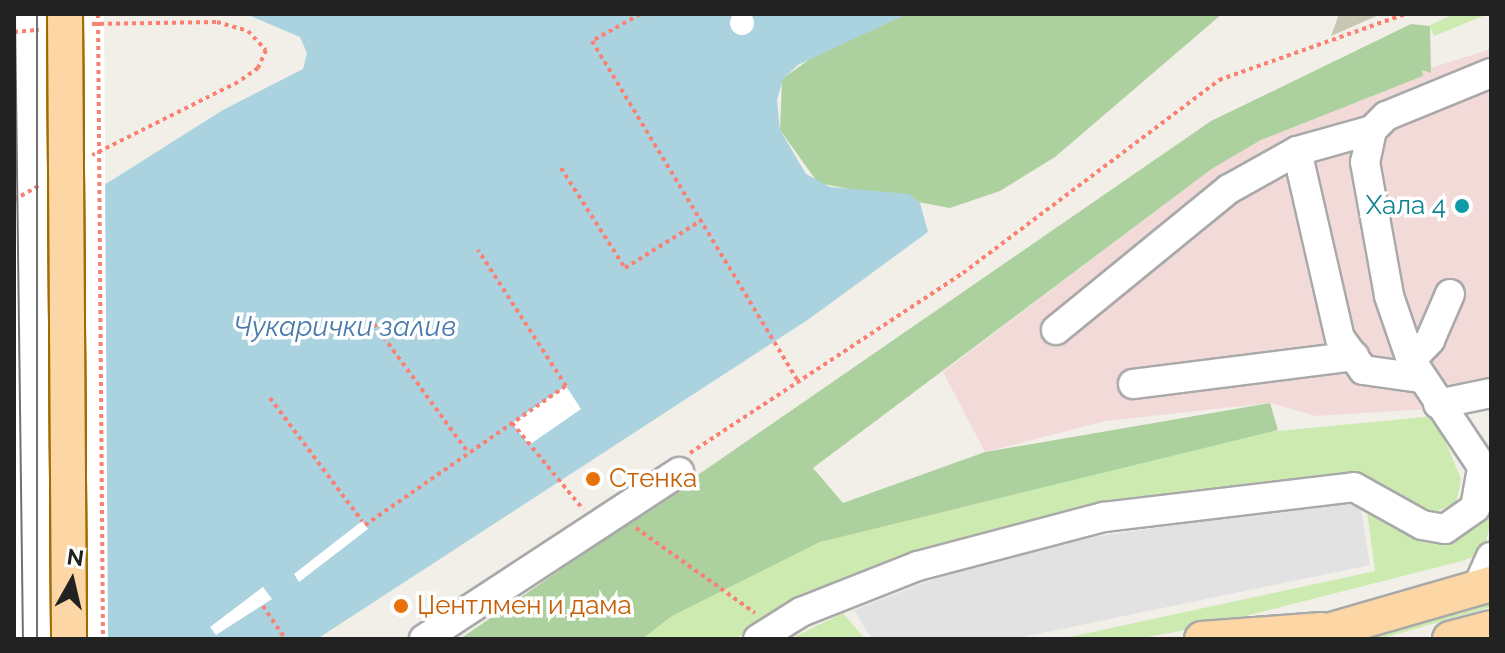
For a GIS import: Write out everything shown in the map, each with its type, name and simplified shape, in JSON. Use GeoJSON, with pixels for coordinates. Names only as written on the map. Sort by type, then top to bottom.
{"type":"FeatureCollection","features":[{"type":"Feature","properties":{"kind":"main road"},"geometry":{"type":"LineString","coordinates":[[62,23],[69,639]]}},
{"type":"Feature","properties":{"kind":"main road"},"geometry":{"type":"LineString","coordinates":[[1202,639],[1313,634],[1484,586]]}},
{"type":"Feature","properties":{"kind":"main road"},"geometry":{"type":"LineString","coordinates":[[1450,639],[1491,628]]}},
{"type":"Feature","properties":{"kind":"street"},"geometry":{"type":"LineString","coordinates":[[1056,330],[1146,249],[1297,151],[1372,130],[1386,116],[1491,73]]}},
{"type":"Feature","properties":{"kind":"street"},"geometry":{"type":"LineString","coordinates":[[762,635],[979,547],[1205,502],[1354,487],[1422,525],[1445,529],[1475,508],[1486,474],[1416,369],[1367,191],[1372,130]]}},
{"type":"Feature","properties":{"kind":"street"},"geometry":{"type":"LineString","coordinates":[[1297,151],[1340,338],[1354,356],[1376,375],[1416,369]]}},
{"type":"Feature","properties":{"kind":"street"},"geometry":{"type":"LineString","coordinates":[[1416,369],[1450,294]]}},
{"type":"Feature","properties":{"kind":"street"},"geometry":{"type":"LineString","coordinates":[[1133,384],[1354,356]]}},
{"type":"Feature","properties":{"kind":"street"},"geometry":{"type":"LineString","coordinates":[[1438,404],[1491,393]]}},
{"type":"Feature","properties":{"kind":"street"},"geometry":{"type":"LineString","coordinates":[[424,639],[680,465]]}},
{"type":"Feature","properties":{"kind":"street"},"geometry":{"type":"LineString","coordinates":[[1484,586],[1491,557]]}},
{"type":"Feature","properties":{"kind":"path"},"geometry":{"type":"LineString","coordinates":[[98,14],[103,639]]}},
{"type":"Feature","properties":{"kind":"path"},"geometry":{"type":"LineString","coordinates":[[640,14],[592,41],[697,223],[797,380]]}},
{"type":"Feature","properties":{"kind":"path"},"geometry":{"type":"LineString","coordinates":[[680,465],[797,380],[963,273],[1219,80],[1405,14]]}},
{"type":"Feature","properties":{"kind":"path"},"geometry":{"type":"LineString","coordinates":[[14,32],[62,23],[217,22],[248,31],[266,50],[258,68],[238,82],[83,161]]}},
{"type":"Feature","properties":{"kind":"path"},"geometry":{"type":"LineString","coordinates":[[561,168],[625,268],[697,223]]}},
{"type":"Feature","properties":{"kind":"path"},"geometry":{"type":"LineString","coordinates":[[14,200],[55,176]]}},
{"type":"Feature","properties":{"kind":"path"},"geometry":{"type":"LineString","coordinates":[[270,398],[364,523],[566,386],[478,250]]}},
{"type":"Feature","properties":{"kind":"path"},"geometry":{"type":"LineString","coordinates":[[374,324],[467,451]]}},
{"type":"Feature","properties":{"kind":"path"},"geometry":{"type":"LineString","coordinates":[[512,423],[603,518],[660,539],[762,635]]}},
{"type":"Feature","properties":{"kind":"path"},"geometry":{"type":"LineString","coordinates":[[263,606],[285,639]]}},
{"type":"Feature","properties":{"kind":"shaded area"},"geometry":{"type":"Polygon","coordinates":[[[1339,14],[1381,14],[1331,36],[1339,14]]]}},
{"type":"Feature","properties":{"kind":"shaded area"},"geometry":{"type":"Polygon","coordinates":[[[1491,49],[1491,405],[1316,416],[1270,403],[1106,421],[985,452],[943,372],[1213,168],[1261,140],[1423,76],[1421,71],[1491,49]]]}},
{"type":"Feature","properties":{"kind":"shaded area"},"geometry":{"type":"Polygon","coordinates":[[[1359,498],[1370,565],[1013,639],[872,639],[854,610],[970,565],[1094,537],[1359,498]]]}},
{"type":"Feature","properties":{"kind":"green space"},"geometry":{"type":"Polygon","coordinates":[[[907,14],[1222,14],[1055,157],[1000,191],[950,208],[818,183],[780,130],[782,79],[828,46],[907,14]]]}},
{"type":"Feature","properties":{"kind":"green space"},"geometry":{"type":"Polygon","coordinates":[[[1453,14],[1488,14],[1434,36],[1430,27],[1418,31],[1453,14]]]}},
{"type":"Feature","properties":{"kind":"green space"},"geometry":{"type":"Polygon","coordinates":[[[1411,24],[1430,26],[1431,73],[1422,70],[1423,76],[1261,140],[1213,168],[813,468],[843,503],[985,452],[1270,403],[1278,430],[820,542],[672,616],[642,639],[460,639],[1211,121],[1411,24]]]}},
{"type":"Feature","properties":{"kind":"green space"},"geometry":{"type":"Polygon","coordinates":[[[1435,416],[1461,479],[1456,503],[1433,513],[1374,479],[1105,501],[950,542],[733,639],[642,639],[672,616],[820,542],[1214,437],[1435,416]]]}},
{"type":"Feature","properties":{"kind":"green space"},"geometry":{"type":"Polygon","coordinates":[[[1487,495],[1491,521],[1483,553],[1462,561],[1202,627],[1137,639],[1060,639],[1375,571],[1367,512],[1428,540],[1487,495]]]}},
{"type":"Feature","properties":{"kind":"green space"},"geometry":{"type":"Polygon","coordinates":[[[1491,596],[1491,607],[1380,639],[1344,639],[1491,596]]]}},
{"type":"Feature","properties":{"kind":"green space"},"geometry":{"type":"Polygon","coordinates":[[[843,613],[865,639],[790,639],[843,613]]]}},
{"type":"Feature","properties":{"kind":"water","name":"Чукарички залив"},"geometry":{"type":"Polygon","coordinates":[[[246,14],[907,14],[798,65],[783,79],[777,100],[780,130],[806,174],[830,187],[909,194],[920,203],[928,232],[809,319],[317,639],[14,639],[14,242],[223,110],[303,69],[307,53],[300,37],[246,14]]]}},
{"type":"Feature","properties":{"kind":"pier"},"geometry":{"type":"Polygon","coordinates":[[[742,11],[751,14],[754,23],[751,32],[742,35],[733,32],[730,23],[733,14],[742,11]]]}},
{"type":"Feature","properties":{"kind":"pier"},"geometry":{"type":"Polygon","coordinates":[[[14,14],[104,14],[108,639],[14,639],[14,14]]]}},
{"type":"Feature","properties":{"kind":"pier"},"geometry":{"type":"Polygon","coordinates":[[[566,386],[581,409],[529,445],[512,423],[566,386]]]}},
{"type":"Feature","properties":{"kind":"pier"},"geometry":{"type":"Polygon","coordinates":[[[362,521],[368,529],[299,582],[294,574],[362,521]]]}},
{"type":"Feature","properties":{"kind":"pier"},"geometry":{"type":"Polygon","coordinates":[[[263,587],[272,599],[216,635],[210,627],[263,587]]]}},
{"type":"Feature","properties":{"kind":"tram line"},"geometry":{"type":"LineString","coordinates":[[15,14],[23,639]]}},
{"type":"Feature","properties":{"kind":"tram line"},"geometry":{"type":"LineString","coordinates":[[37,14],[37,639]]}},
{"type":"Feature","properties":{"kind":"place","name":"Хала 4"},"geometry":{"type":"Point","coordinates":[1462,206]}},
{"type":"Feature","properties":{"kind":"place","name":"Стенка"},"geometry":{"type":"Point","coordinates":[593,479]}},
{"type":"Feature","properties":{"kind":"place","name":"Џентлмен и дама"},"geometry":{"type":"Point","coordinates":[401,606]}}]}
